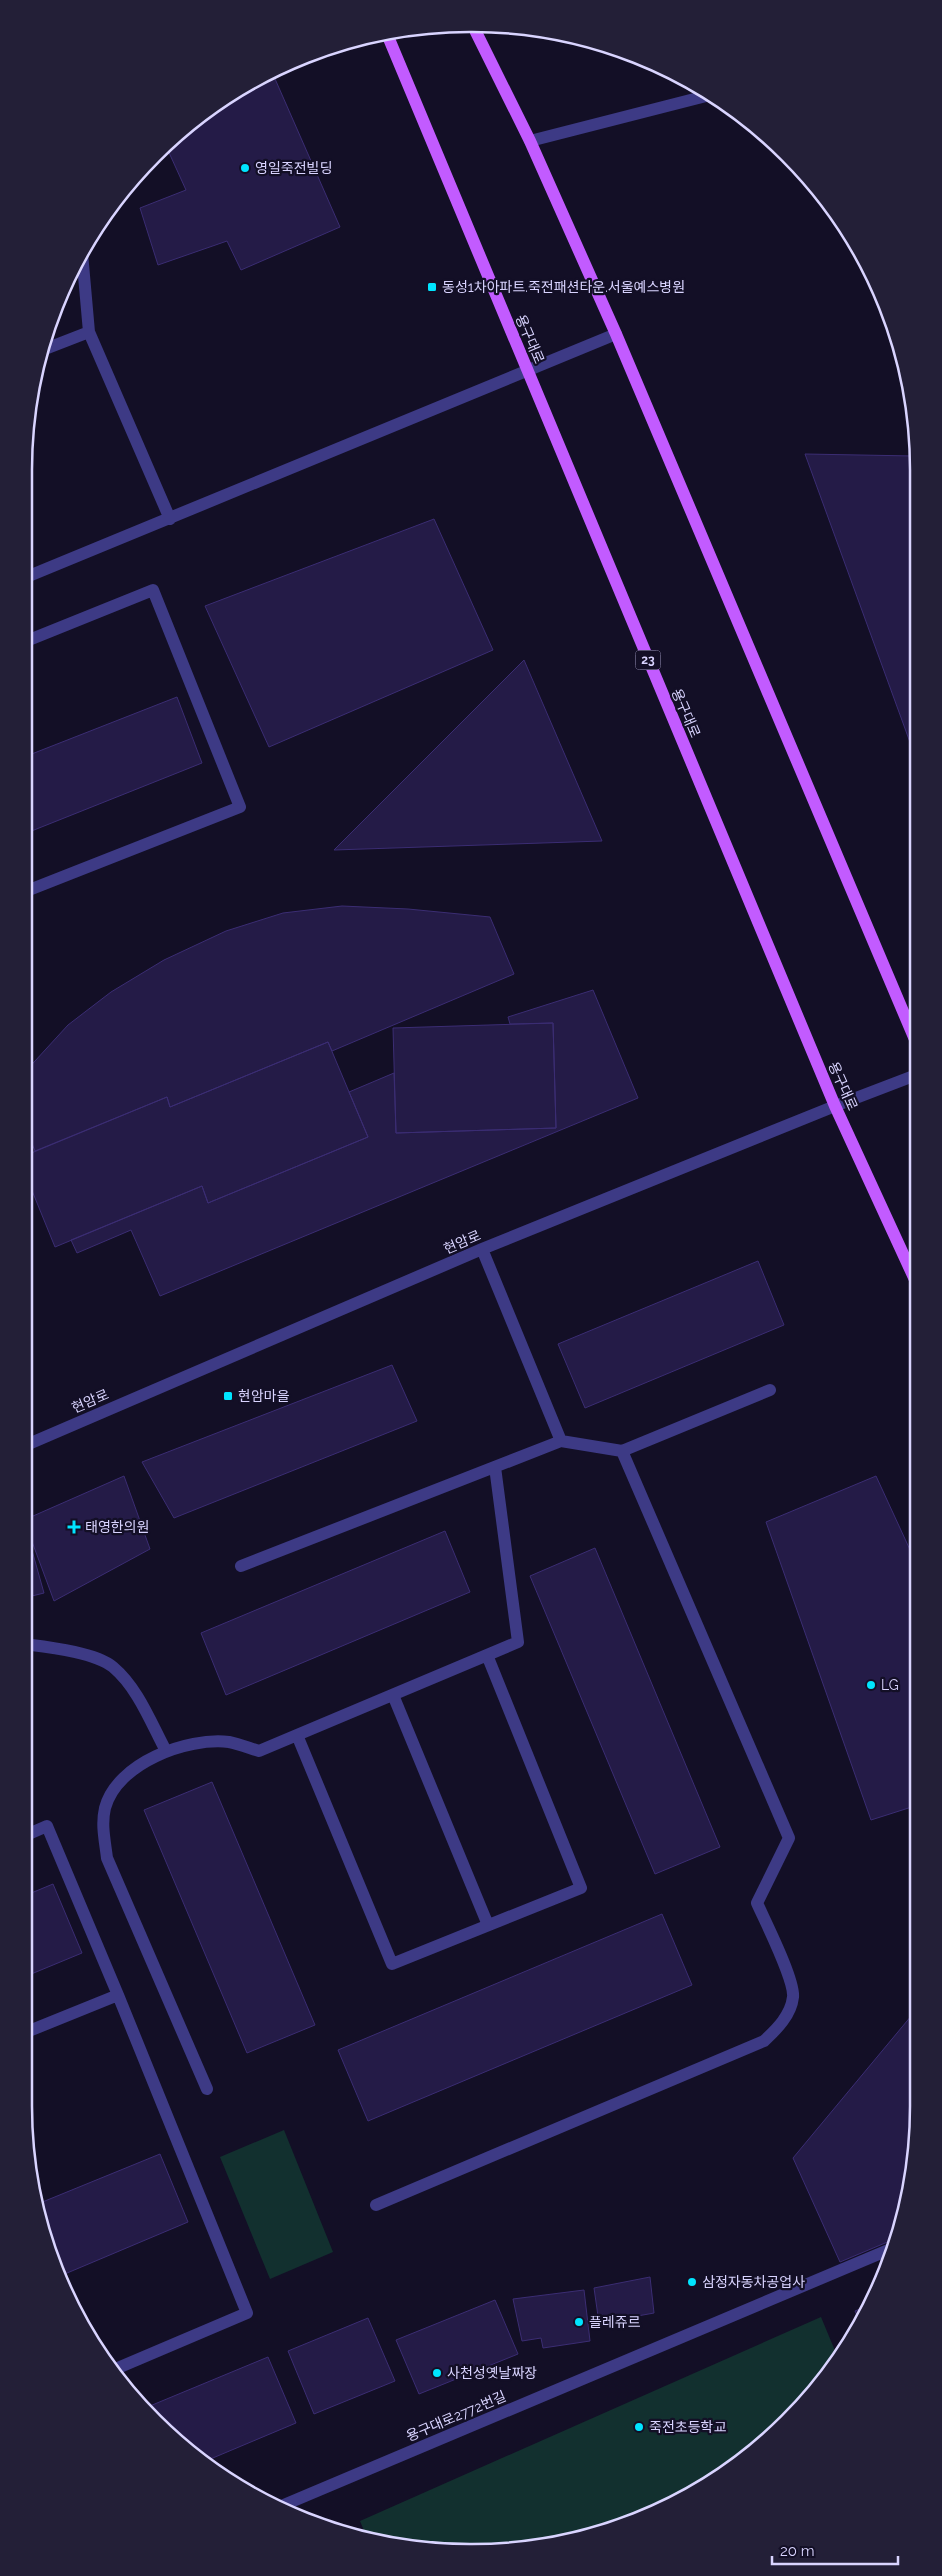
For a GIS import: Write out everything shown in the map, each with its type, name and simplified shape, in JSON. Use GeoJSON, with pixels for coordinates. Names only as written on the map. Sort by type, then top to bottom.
{"type":"FeatureCollection","features":[{"type":"Feature","properties":{"kind":"main road"},"geometry":{"type":"LineString","coordinates":[[477,32],[530,141],[616,334],[910,1028]]}},
{"type":"Feature","properties":{"kind":"main road","name":"용구대로"},"geometry":{"type":"LineString","coordinates":[[388,41],[835,1106],[910,1269]]}},
{"type":"Feature","properties":{"kind":"street"},"geometry":{"type":"LineString","coordinates":[[530,141],[701,97]]}},
{"type":"Feature","properties":{"kind":"street"},"geometry":{"type":"LineString","coordinates":[[83,267],[89,332],[170,519]]}},
{"type":"Feature","properties":{"kind":"street"},"geometry":{"type":"LineString","coordinates":[[51,347],[89,332]]}},
{"type":"Feature","properties":{"kind":"street"},"geometry":{"type":"LineString","coordinates":[[32,575],[616,334]]}},
{"type":"Feature","properties":{"kind":"street"},"geometry":{"type":"LineString","coordinates":[[32,639],[153,590],[240,807],[32,889]]}},
{"type":"Feature","properties":{"kind":"street","name":"현암로"},"geometry":{"type":"LineString","coordinates":[[32,1443],[482,1249],[910,1077]]}},
{"type":"Feature","properties":{"kind":"street"},"geometry":{"type":"LineString","coordinates":[[482,1249],[562,1441]]}},
{"type":"Feature","properties":{"kind":"street"},"geometry":{"type":"LineString","coordinates":[[241,1566],[562,1441],[622,1451],[770,1390]]}},
{"type":"Feature","properties":{"kind":"street"},"geometry":{"type":"LineString","coordinates":[[376,2205],[764,2041],[780,2026],[794,1996],[789,1978],[757,1903],[788,1838],[622,1451]]}},
{"type":"Feature","properties":{"kind":"street"},"geometry":{"type":"LineString","coordinates":[[207,2089],[107,1858],[103,1828],[105,1808],[113,1788],[134,1768],[166,1752],[196,1743],[229,1742],[258,1751],[518,1642],[495,1467]]}},
{"type":"Feature","properties":{"kind":"street"},"geometry":{"type":"LineString","coordinates":[[32,1645],[77,1652],[112,1666],[135,1694],[166,1752]]}},
{"type":"Feature","properties":{"kind":"street"},"geometry":{"type":"LineString","coordinates":[[297,1735],[392,1964],[581,1888],[487,1655]]}},
{"type":"Feature","properties":{"kind":"street"},"geometry":{"type":"LineString","coordinates":[[393,1694],[488,1926]]}},
{"type":"Feature","properties":{"kind":"street"},"geometry":{"type":"LineString","coordinates":[[32,1833],[47,1826],[118,1995],[246,2313],[119,2367]]}},
{"type":"Feature","properties":{"kind":"street"},"geometry":{"type":"LineString","coordinates":[[32,2029],[118,1995]]}},
{"type":"Feature","properties":{"kind":"street","name":"용구대로2772번길"},"geometry":{"type":"LineString","coordinates":[[288,2503],[884,2252]]}},
{"type":"Feature","properties":{"kind":"green space"},"geometry":{"type":"Polygon","coordinates":[[[284,2130],[333,2252],[270,2279],[220,2157],[284,2130]]]}},
{"type":"Feature","properties":{"kind":"green space","name":"죽전초등학교"},"geometry":{"type":"Polygon","coordinates":[[[821,2317],[835,2351],[801,2394],[760,2435],[738,2453],[690,2485],[639,2510],[612,2520],[584,2529],[528,2540],[471,2544],[442,2543],[385,2535],[364,2530],[360,2521],[821,2317]]]}},
{"type":"Feature","properties":{"kind":"building","name":"영일죽전빌딩"},"geometry":{"type":"Polygon","coordinates":[[[275,79],[340,227],[241,270],[227,241],[158,265],[140,208],[186,190],[169,153],[227,106],[275,79]]]}},
{"type":"Feature","properties":{"kind":"building"},"geometry":{"type":"Polygon","coordinates":[[[805,454],[909,456],[910,742],[805,454]]]}},
{"type":"Feature","properties":{"kind":"building"},"geometry":{"type":"Polygon","coordinates":[[[434,519],[493,650],[269,747],[205,606],[434,519]]]}},
{"type":"Feature","properties":{"kind":"building"},"geometry":{"type":"Polygon","coordinates":[[[524,660],[602,841],[334,850],[524,660]]]}},
{"type":"Feature","properties":{"kind":"building"},"geometry":{"type":"Polygon","coordinates":[[[177,697],[202,763],[32,831],[32,754],[177,697]]]}},
{"type":"Feature","properties":{"kind":"building"},"geometry":{"type":"Polygon","coordinates":[[[342,906],[408,909],[490,917],[514,974],[332,1051],[328,1042],[170,1107],[167,1097],[35,1151],[32,1144],[32,1064],[68,1025],[111,992],[164,960],[226,931],[283,913],[342,906]]]}},
{"type":"Feature","properties":{"kind":"building"},"geometry":{"type":"Polygon","coordinates":[[[593,990],[638,1098],[160,1296],[131,1230],[77,1253],[71,1240],[202,1186],[208,1203],[368,1137],[349,1092],[394,1073],[396,1133],[556,1128],[553,1023],[510,1024],[508,1017],[593,990]]]}},
{"type":"Feature","properties":{"kind":"building"},"geometry":{"type":"Polygon","coordinates":[[[553,1023],[556,1128],[396,1133],[393,1028],[553,1023]]]}},
{"type":"Feature","properties":{"kind":"building"},"geometry":{"type":"Polygon","coordinates":[[[328,1042],[368,1137],[208,1203],[202,1186],[55,1247],[32,1191],[32,1153],[167,1097],[170,1107],[328,1042]]]}},
{"type":"Feature","properties":{"kind":"building"},"geometry":{"type":"Polygon","coordinates":[[[758,1261],[784,1325],[585,1408],[558,1344],[758,1261]]]}},
{"type":"Feature","properties":{"kind":"building"},"geometry":{"type":"Polygon","coordinates":[[[392,1365],[417,1421],[174,1518],[142,1462],[392,1365]]]}},
{"type":"Feature","properties":{"kind":"building"},"geometry":{"type":"Polygon","coordinates":[[[124,1476],[150,1549],[54,1601],[32,1542],[32,1516],[124,1476]]]}},
{"type":"Feature","properties":{"kind":"building","name":"LG"},"geometry":{"type":"Polygon","coordinates":[[[876,1476],[910,1550],[910,1808],[871,1820],[766,1522],[876,1476]]]}},
{"type":"Feature","properties":{"kind":"building"},"geometry":{"type":"Polygon","coordinates":[[[445,1531],[470,1592],[226,1695],[201,1633],[445,1531]]]}},
{"type":"Feature","properties":{"kind":"building"},"geometry":{"type":"Polygon","coordinates":[[[595,1548],[720,1847],[655,1874],[530,1576],[595,1548]]]}},
{"type":"Feature","properties":{"kind":"building"},"geometry":{"type":"Polygon","coordinates":[[[32,1550],[44,1593],[32,1596],[32,1550]]]}},
{"type":"Feature","properties":{"kind":"building"},"geometry":{"type":"Polygon","coordinates":[[[212,1782],[315,2025],[247,2053],[144,1810],[212,1782]]]}},
{"type":"Feature","properties":{"kind":"building"},"geometry":{"type":"Polygon","coordinates":[[[53,1884],[82,1953],[32,1974],[32,1893],[53,1884]]]}},
{"type":"Feature","properties":{"kind":"building"},"geometry":{"type":"Polygon","coordinates":[[[662,1914],[692,1985],[368,2121],[338,2050],[662,1914]]]}},
{"type":"Feature","properties":{"kind":"building"},"geometry":{"type":"Polygon","coordinates":[[[910,2017],[909,2134],[901,2191],[887,2242],[840,2262],[793,2158],[910,2017]]]}},
{"type":"Feature","properties":{"kind":"building"},"geometry":{"type":"Polygon","coordinates":[[[160,2154],[188,2222],[66,2273],[43,2202],[160,2154]]]}},
{"type":"Feature","properties":{"kind":"building"},"geometry":{"type":"Polygon","coordinates":[[[650,2277],[654,2313],[599,2323],[594,2288],[650,2277]]]}},
{"type":"Feature","properties":{"kind":"building"},"geometry":{"type":"Polygon","coordinates":[[[584,2290],[590,2341],[543,2348],[541,2338],[522,2341],[513,2299],[584,2290]]]}},
{"type":"Feature","properties":{"kind":"building"},"geometry":{"type":"Polygon","coordinates":[[[495,2300],[518,2354],[419,2394],[396,2340],[495,2300]]]}},
{"type":"Feature","properties":{"kind":"building"},"geometry":{"type":"Polygon","coordinates":[[[368,2318],[395,2381],[314,2414],[288,2351],[368,2318]]]}},
{"type":"Feature","properties":{"kind":"building"},"geometry":{"type":"Polygon","coordinates":[[[268,2357],[296,2423],[211,2459],[182,2435],[152,2405],[268,2357]]]}},
{"type":"Feature","properties":{"kind":"place","name":"영일죽전빌딩"},"geometry":{"type":"Point","coordinates":[245,168]}},
{"type":"Feature","properties":{"kind":"place","name":"동성1차아파트.죽전패션타운.서울예스병원"},"geometry":{"type":"Point","coordinates":[432,287]}},
{"type":"Feature","properties":{"kind":"place","name":"현암마을"},"geometry":{"type":"Point","coordinates":[228,1396]}},
{"type":"Feature","properties":{"kind":"place","name":"태영한의원"},"geometry":{"type":"Point","coordinates":[74,1527]}},
{"type":"Feature","properties":{"kind":"place","name":"LG"},"geometry":{"type":"Point","coordinates":[871,1685]}},
{"type":"Feature","properties":{"kind":"place","name":"삼정자동차공업사"},"geometry":{"type":"Point","coordinates":[692,2282]}},
{"type":"Feature","properties":{"kind":"place","name":"플레쥬르"},"geometry":{"type":"Point","coordinates":[579,2322]}},
{"type":"Feature","properties":{"kind":"place","name":"사천성옛날짜장"},"geometry":{"type":"Point","coordinates":[437,2373]}},
{"type":"Feature","properties":{"kind":"place","name":"죽전초등학교"},"geometry":{"type":"Point","coordinates":[639,2427]}}]}
